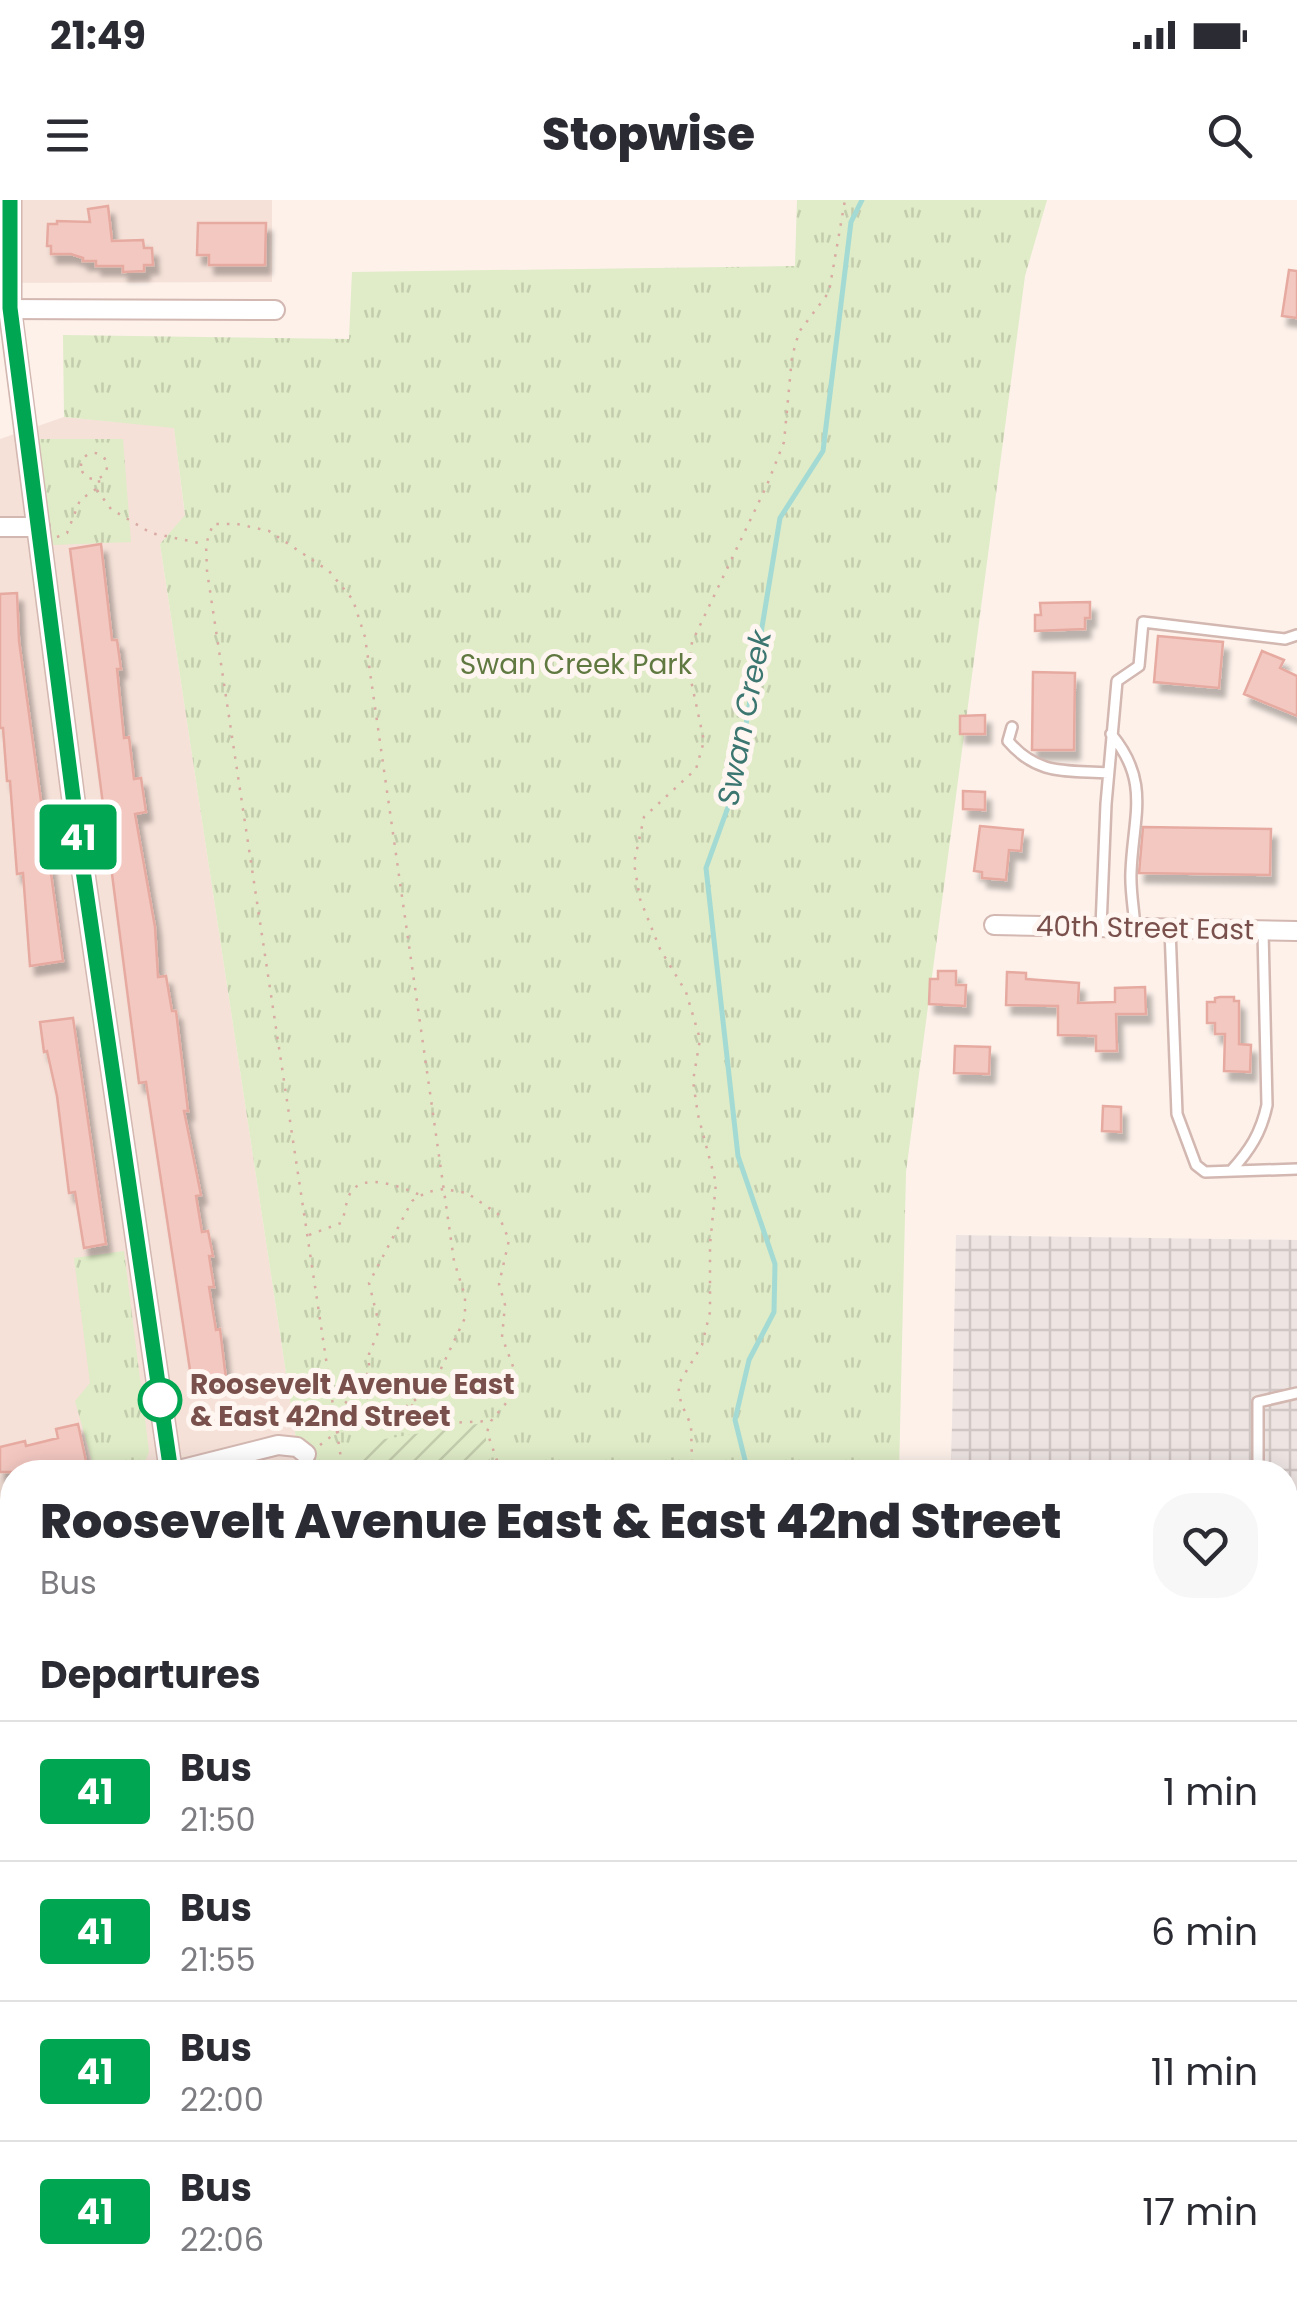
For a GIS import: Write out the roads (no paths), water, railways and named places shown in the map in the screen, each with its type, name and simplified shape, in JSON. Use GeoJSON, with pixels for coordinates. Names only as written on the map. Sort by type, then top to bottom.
{"type":"FeatureCollection","features":[{"type":"Feature","properties":{"kind":"street"},"geometry":{"type":"LineString","coordinates":[[10,200],[5,308],[41,533],[79,843],[169,1460]]}},
{"type":"Feature","properties":{"kind":"street"},"geometry":{"type":"LineString","coordinates":[[5,308],[275,310]]}},
{"type":"Feature","properties":{"kind":"street"},"geometry":{"type":"LineString","coordinates":[[0,526],[41,533]]}},
{"type":"Feature","properties":{"kind":"street","name":"40th Street East"},"geometry":{"type":"LineString","coordinates":[[994,925],[1297,932]]}},
{"type":"Feature","properties":{"kind":"street"},"geometry":{"type":"LineString","coordinates":[[219,1460],[284,1444],[297,1447],[307,1460]]}},
{"type":"Feature","properties":{"kind":"lane"},"geometry":{"type":"LineString","coordinates":[[1100,928],[1117,681],[1138,666],[1143,622],[1285,639],[1297,635]]}},
{"type":"Feature","properties":{"kind":"lane"},"geometry":{"type":"LineString","coordinates":[[1012,728],[1008,741],[1023,758],[1042,769],[1108,773]]}},
{"type":"Feature","properties":{"kind":"lane"},"geometry":{"type":"LineString","coordinates":[[1111,734],[1129,756],[1139,800],[1131,874],[1135,928]]}},
{"type":"Feature","properties":{"kind":"lane"},"geometry":{"type":"LineString","coordinates":[[1170,929],[1177,1114],[1196,1165],[1205,1172],[1297,1169]]}},
{"type":"Feature","properties":{"kind":"lane"},"geometry":{"type":"LineString","coordinates":[[1231,1171],[1262,1130],[1267,1106],[1262,931]]}},
{"type":"Feature","properties":{"kind":"lane"},"geometry":{"type":"LineString","coordinates":[[1258,1460],[1258,1402],[1297,1393]]}},
{"type":"Feature","properties":{"kind":"waterway","name":"Swan Creek"},"geometry":{"type":"LineString","coordinates":[[745,1460],[735,1420],[749,1360],[774,1312],[775,1264],[738,1156],[706,868],[736,785],[780,518],[823,451],[851,222],[862,200]]}},
{"type":"Feature","properties":{"kind":"place","name":"Roosevelt Avenue East & East 42nd Street"},"geometry":{"type":"Point","coordinates":[160,1400]}},
{"type":"Feature","properties":{"kind":"park label","name":"Swan Creek Park"},"geometry":{"type":"Point","coordinates":[576,664]}}]}
